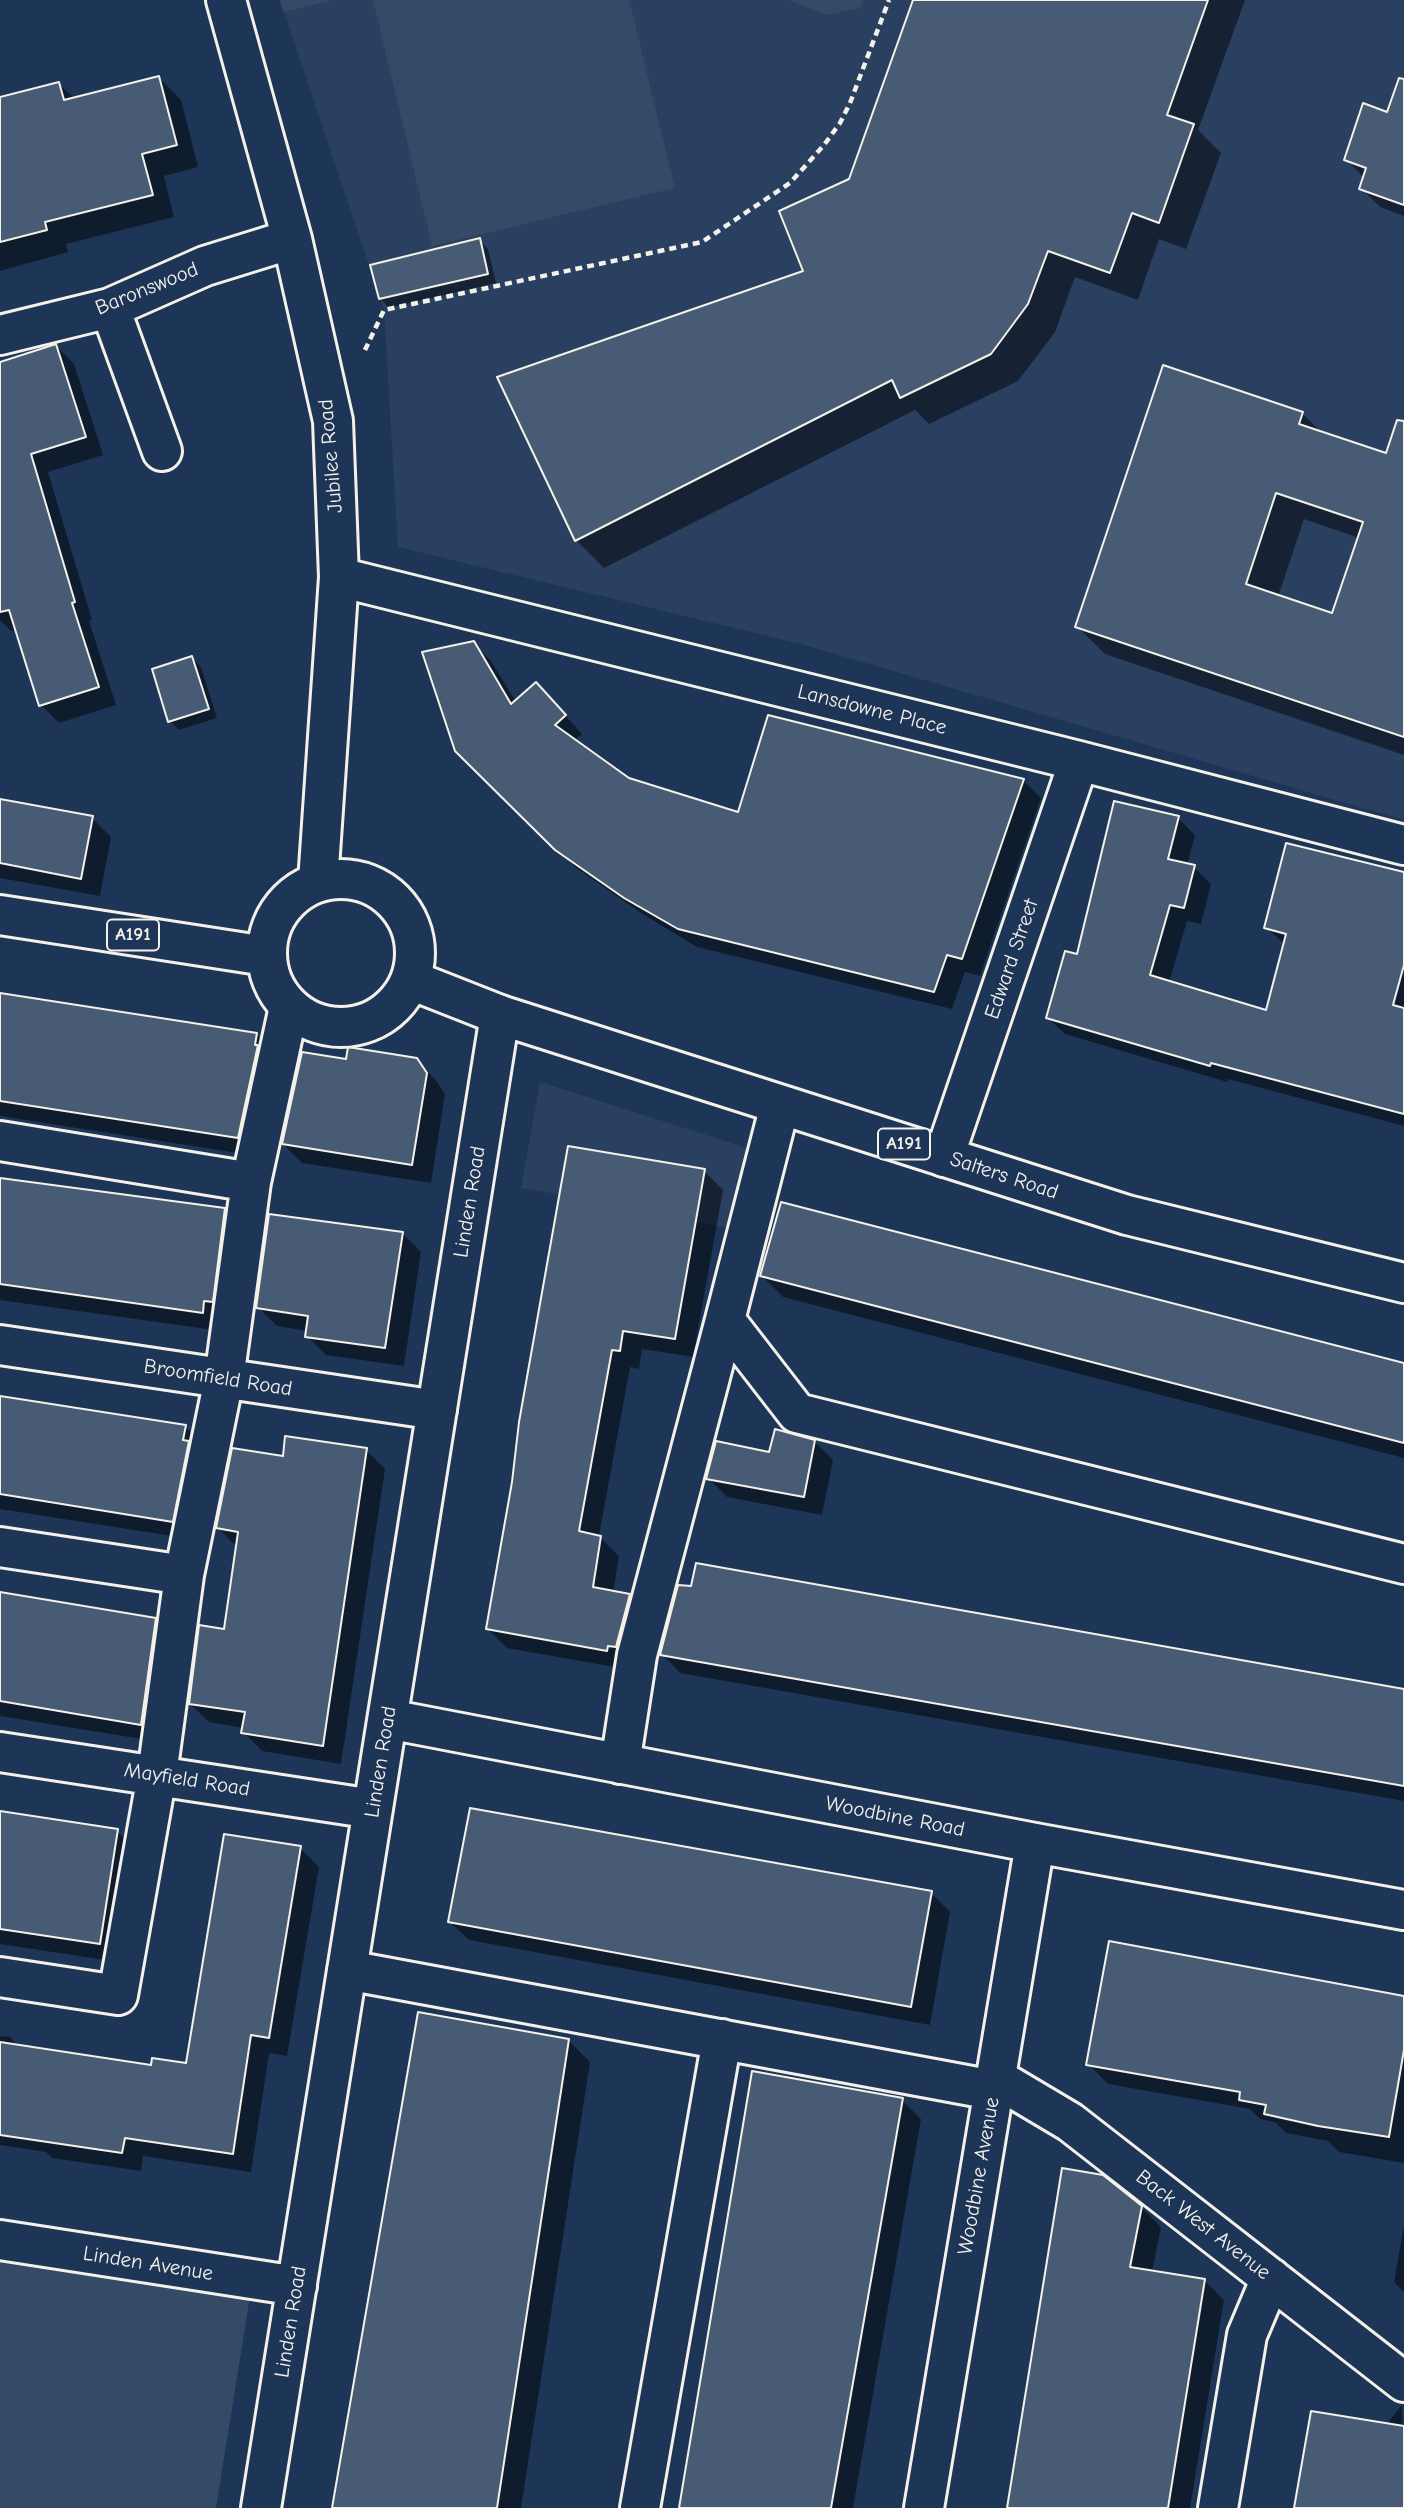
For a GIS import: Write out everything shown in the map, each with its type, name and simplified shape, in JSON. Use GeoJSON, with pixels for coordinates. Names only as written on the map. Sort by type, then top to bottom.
{"type":"FeatureCollection","features":[{"type":"Feature","properties":{"kind":"street","name":"Jubilee Road"},"geometry":{"type":"LineString","coordinates":[[226,0],[292,239],[333,421],[339,577],[318,882]]}},
{"type":"Feature","properties":{"kind":"street","name":"Baronswood"},"geometry":{"type":"LineString","coordinates":[[0,335],[110,307],[205,265],[292,239]]}},
{"type":"Feature","properties":{"kind":"street"},"geometry":{"type":"LineString","coordinates":[[110,307],[162,451]]}},
{"type":"Feature","properties":{"kind":"street","name":"Lansdowne Place"},"geometry":{"type":"LineString","coordinates":[[339,577],[1079,761],[1404,845]]}},
{"type":"Feature","properties":{"kind":"street","name":"Edward Street"},"geometry":{"type":"LineString","coordinates":[[943,1157],[1079,761]]}},
{"type":"Feature","properties":{"kind":"street"},"geometry":{"type":"LineString","coordinates":[[343,878],[369,884],[391,897],[405,915],[414,940],[415,965],[411,980],[396,1003],[376,1019],[348,1028],[322,1025],[289,1007],[274,986],[266,956],[270,929],[284,905],[304,888],[318,882],[343,878]]}},
{"type":"Feature","properties":{"kind":"street","name":"A191"},"geometry":{"type":"LineString","coordinates":[[0,915],[266,956]]}},
{"type":"Feature","properties":{"kind":"street","name":"Salters Road"},"geometry":{"type":"LineString","coordinates":[[411,980],[500,1015],[1127,1215],[1404,1283]]}},
{"type":"Feature","properties":{"kind":"street"},"geometry":{"type":"LineString","coordinates":[[0,1978],[118,1995],[157,1776],[184,1575],[223,1379],[251,1182],[289,1007]]}},
{"type":"Feature","properties":{"kind":"street","name":"Linden Road"},"geometry":{"type":"LineString","coordinates":[[261,2508],[500,1015]]}},
{"type":"Feature","properties":{"kind":"street"},"geometry":{"type":"LineString","coordinates":[[620,1763],[637,1655],[780,1105]]}},
{"type":"Feature","properties":{"kind":"street"},"geometry":{"type":"LineString","coordinates":[[0,1141],[251,1182]]}},
{"type":"Feature","properties":{"kind":"street"},"geometry":{"type":"LineString","coordinates":[[725,1320],[797,1413],[1404,1564]]}},
{"type":"Feature","properties":{"kind":"street","name":"Broomfield Road"},"geometry":{"type":"LineString","coordinates":[[0,1345],[437,1410]]}},
{"type":"Feature","properties":{"kind":"street"},"geometry":{"type":"LineString","coordinates":[[0,1547],[184,1575]]}},
{"type":"Feature","properties":{"kind":"street","name":"Woodbine Road"},"geometry":{"type":"LineString","coordinates":[[388,1719],[1035,1843],[1404,1910]]}},
{"type":"Feature","properties":{"kind":"street","name":"Mayfield Road"},"geometry":{"type":"LineString","coordinates":[[0,1752],[373,1809]]}},
{"type":"Feature","properties":{"kind":"street","name":"Woodbine Avenue"},"geometry":{"type":"LineString","coordinates":[[924,2508],[1035,1843]]}},
{"type":"Feature","properties":{"kind":"street"},"geometry":{"type":"LineString","coordinates":[[347,1970],[722,2039],[995,2084]]}},
{"type":"Feature","properties":{"kind":"street"},"geometry":{"type":"LineString","coordinates":[[640,2508],[722,2039]]}},
{"type":"Feature","properties":{"kind":"street","name":"Back West Avenue"},"geometry":{"type":"LineString","coordinates":[[995,2084],[1070,2122],[1404,2382]]}},
{"type":"Feature","properties":{"kind":"street","name":"Linden Avenue"},"geometry":{"type":"LineString","coordinates":[[0,2240],[297,2286]]}},
{"type":"Feature","properties":{"kind":"street"},"geometry":{"type":"LineString","coordinates":[[1218,2508],[1247,2335],[1271,2278]]}},
{"type":"Feature","properties":{"kind":"path"},"geometry":{"type":"LineString","coordinates":[[367,361],[365,350],[384,310],[702,242],[769,199],[808,165],[840,124],[889,0]]}},
{"type":"Feature","properties":{"kind":"shaded area"},"geometry":{"type":"Polygon","coordinates":[[[280,0],[1404,0],[1404,820],[801,644],[398,547],[384,310],[280,0]]]}},
{"type":"Feature","properties":{"kind":"shaded area"},"geometry":{"type":"Polygon","coordinates":[[[280,0],[334,0],[283,12],[280,0]]]}},
{"type":"Feature","properties":{"kind":"shaded area"},"geometry":{"type":"Polygon","coordinates":[[[373,0],[629,0],[675,188],[432,246],[373,0]]]}},
{"type":"Feature","properties":{"kind":"shaded area"},"geometry":{"type":"Polygon","coordinates":[[[788,0],[863,0],[860,8],[827,15],[788,0]]]}},
{"type":"Feature","properties":{"kind":"shaded area"},"geometry":{"type":"Polygon","coordinates":[[[540,1082],[747,1148],[727,1228],[695,1221],[696,1217],[521,1188],[540,1082]]]}},
{"type":"Feature","properties":{"kind":"shaded area"},"geometry":{"type":"Polygon","coordinates":[[[0,2255],[250,2296],[216,2508],[0,2508],[0,2255]]]}},
{"type":"Feature","properties":{"kind":"building"},"geometry":{"type":"Polygon","coordinates":[[[913,0],[1208,0],[1167,115],[1194,124],[1159,223],[1132,213],[1110,273],[1048,251],[1028,304],[991,354],[900,398],[892,380],[575,541],[497,377],[803,271],[779,211],[849,179],[913,0]]]}},
{"type":"Feature","properties":{"kind":"building"},"geometry":{"type":"Polygon","coordinates":[[[159,76],[177,145],[142,154],[153,195],[45,222],[47,230],[0,242],[0,97],[59,82],[64,100],[159,76]]]}},
{"type":"Feature","properties":{"kind":"building"},"geometry":{"type":"Polygon","coordinates":[[[1399,78],[1404,79],[1404,205],[1359,189],[1366,168],[1344,160],[1363,103],[1387,112],[1399,78]]]}},
{"type":"Feature","properties":{"kind":"building"},"geometry":{"type":"Polygon","coordinates":[[[480,238],[488,274],[379,299],[370,265],[480,238]]]}},
{"type":"Feature","properties":{"kind":"building"},"geometry":{"type":"Polygon","coordinates":[[[56,344],[86,437],[31,454],[75,602],[72,603],[99,687],[39,706],[9,610],[0,612],[0,362],[56,344]]]}},
{"type":"Feature","properties":{"kind":"building"},"geometry":{"type":"Polygon","coordinates":[[[1163,365],[1303,412],[1299,424],[1386,453],[1397,420],[1404,421],[1404,737],[1075,627],[1163,365]],[[1276,493],[1246,584],[1332,613],[1363,522],[1276,493]]]}},
{"type":"Feature","properties":{"kind":"building"},"geometry":{"type":"Polygon","coordinates":[[[474,641],[511,704],[536,682],[566,715],[555,725],[629,778],[738,812],[768,715],[1024,779],[962,959],[947,955],[934,992],[678,929],[624,898],[555,850],[455,751],[422,652],[474,641]]]}},
{"type":"Feature","properties":{"kind":"building"},"geometry":{"type":"Polygon","coordinates":[[[192,656],[209,709],[168,722],[152,669],[192,656]]]}},
{"type":"Feature","properties":{"kind":"building"},"geometry":{"type":"Polygon","coordinates":[[[0,799],[93,816],[81,879],[0,863],[0,799]]]}},
{"type":"Feature","properties":{"kind":"building"},"geometry":{"type":"Polygon","coordinates":[[[1114,801],[1179,816],[1168,859],[1195,865],[1184,908],[1170,905],[1150,975],[1266,1010],[1286,934],[1264,928],[1286,843],[1404,872],[1404,965],[1393,1005],[1404,1008],[1404,1114],[1211,1063],[1210,1066],[1046,1018],[1065,951],[1077,954],[1114,801]]]}},
{"type":"Feature","properties":{"kind":"building"},"geometry":{"type":"Polygon","coordinates":[[[0,993],[257,1033],[255,1045],[258,1045],[238,1138],[0,1101],[0,993]]]}},
{"type":"Feature","properties":{"kind":"building"},"geometry":{"type":"Polygon","coordinates":[[[348,1047],[417,1058],[427,1073],[412,1165],[282,1144],[302,1052],[346,1059],[348,1047]]]}},
{"type":"Feature","properties":{"kind":"building"},"geometry":{"type":"Polygon","coordinates":[[[568,1146],[705,1169],[675,1339],[623,1331],[620,1351],[612,1350],[579,1531],[601,1536],[593,1587],[630,1594],[616,1647],[608,1646],[607,1651],[486,1629],[512,1482],[519,1422],[568,1146]]]}},
{"type":"Feature","properties":{"kind":"building"},"geometry":{"type":"Polygon","coordinates":[[[0,1178],[225,1208],[213,1302],[204,1301],[203,1313],[0,1284],[0,1178]]]}},
{"type":"Feature","properties":{"kind":"building"},"geometry":{"type":"Polygon","coordinates":[[[781,1202],[1404,1363],[1404,1443],[760,1276],[781,1202]]]}},
{"type":"Feature","properties":{"kind":"building"},"geometry":{"type":"Polygon","coordinates":[[[269,1214],[403,1232],[385,1348],[305,1337],[308,1316],[256,1308],[269,1214]]]}},
{"type":"Feature","properties":{"kind":"building"},"geometry":{"type":"Polygon","coordinates":[[[0,1396],[186,1425],[183,1440],[189,1441],[173,1522],[0,1494],[0,1396]]]}},
{"type":"Feature","properties":{"kind":"building"},"geometry":{"type":"Polygon","coordinates":[[[775,1429],[815,1440],[804,1497],[706,1479],[716,1441],[769,1452],[775,1429]]]}},
{"type":"Feature","properties":{"kind":"building"},"geometry":{"type":"Polygon","coordinates":[[[285,1436],[367,1448],[323,1746],[241,1733],[245,1712],[189,1704],[199,1625],[224,1629],[238,1532],[216,1528],[232,1448],[283,1456],[285,1436]]]}},
{"type":"Feature","properties":{"kind":"building"},"geometry":{"type":"Polygon","coordinates":[[[696,1563],[1404,1689],[1404,1786],[660,1655],[678,1585],[691,1586],[696,1563]]]}},
{"type":"Feature","properties":{"kind":"building"},"geometry":{"type":"Polygon","coordinates":[[[0,1592],[156,1618],[141,1725],[0,1701],[0,1592]]]}},
{"type":"Feature","properties":{"kind":"building"},"geometry":{"type":"Polygon","coordinates":[[[470,1808],[932,1891],[911,2007],[448,1922],[470,1808]]]}},
{"type":"Feature","properties":{"kind":"building"},"geometry":{"type":"Polygon","coordinates":[[[0,1811],[118,1829],[100,1944],[0,1929],[0,1811]]]}},
{"type":"Feature","properties":{"kind":"building"},"geometry":{"type":"Polygon","coordinates":[[[224,1834],[301,1846],[269,2038],[251,2035],[233,2154],[125,2138],[122,2153],[0,2135],[0,2042],[151,2065],[152,2058],[186,2063],[224,1834]]]}},
{"type":"Feature","properties":{"kind":"building"},"geometry":{"type":"Polygon","coordinates":[[[1109,1941],[1404,1996],[1404,2050],[1389,2137],[1264,2114],[1266,2105],[1239,2100],[1240,2092],[1086,2065],[1109,1941]]]}},
{"type":"Feature","properties":{"kind":"building"},"geometry":{"type":"Polygon","coordinates":[[[418,2012],[569,2039],[497,2508],[332,2508],[418,2012]]]}},
{"type":"Feature","properties":{"kind":"building"},"geometry":{"type":"Polygon","coordinates":[[[752,2071],[903,2098],[831,2508],[679,2508],[752,2071]]]}},
{"type":"Feature","properties":{"kind":"building"},"geometry":{"type":"Polygon","coordinates":[[[1062,2168],[1103,2175],[1142,2206],[1130,2267],[1205,2279],[1168,2508],[1007,2508],[1062,2168]]]}},
{"type":"Feature","properties":{"kind":"building"},"geometry":{"type":"Polygon","coordinates":[[[1311,2411],[1404,2426],[1404,2508],[1294,2508],[1311,2411]]]}}]}
